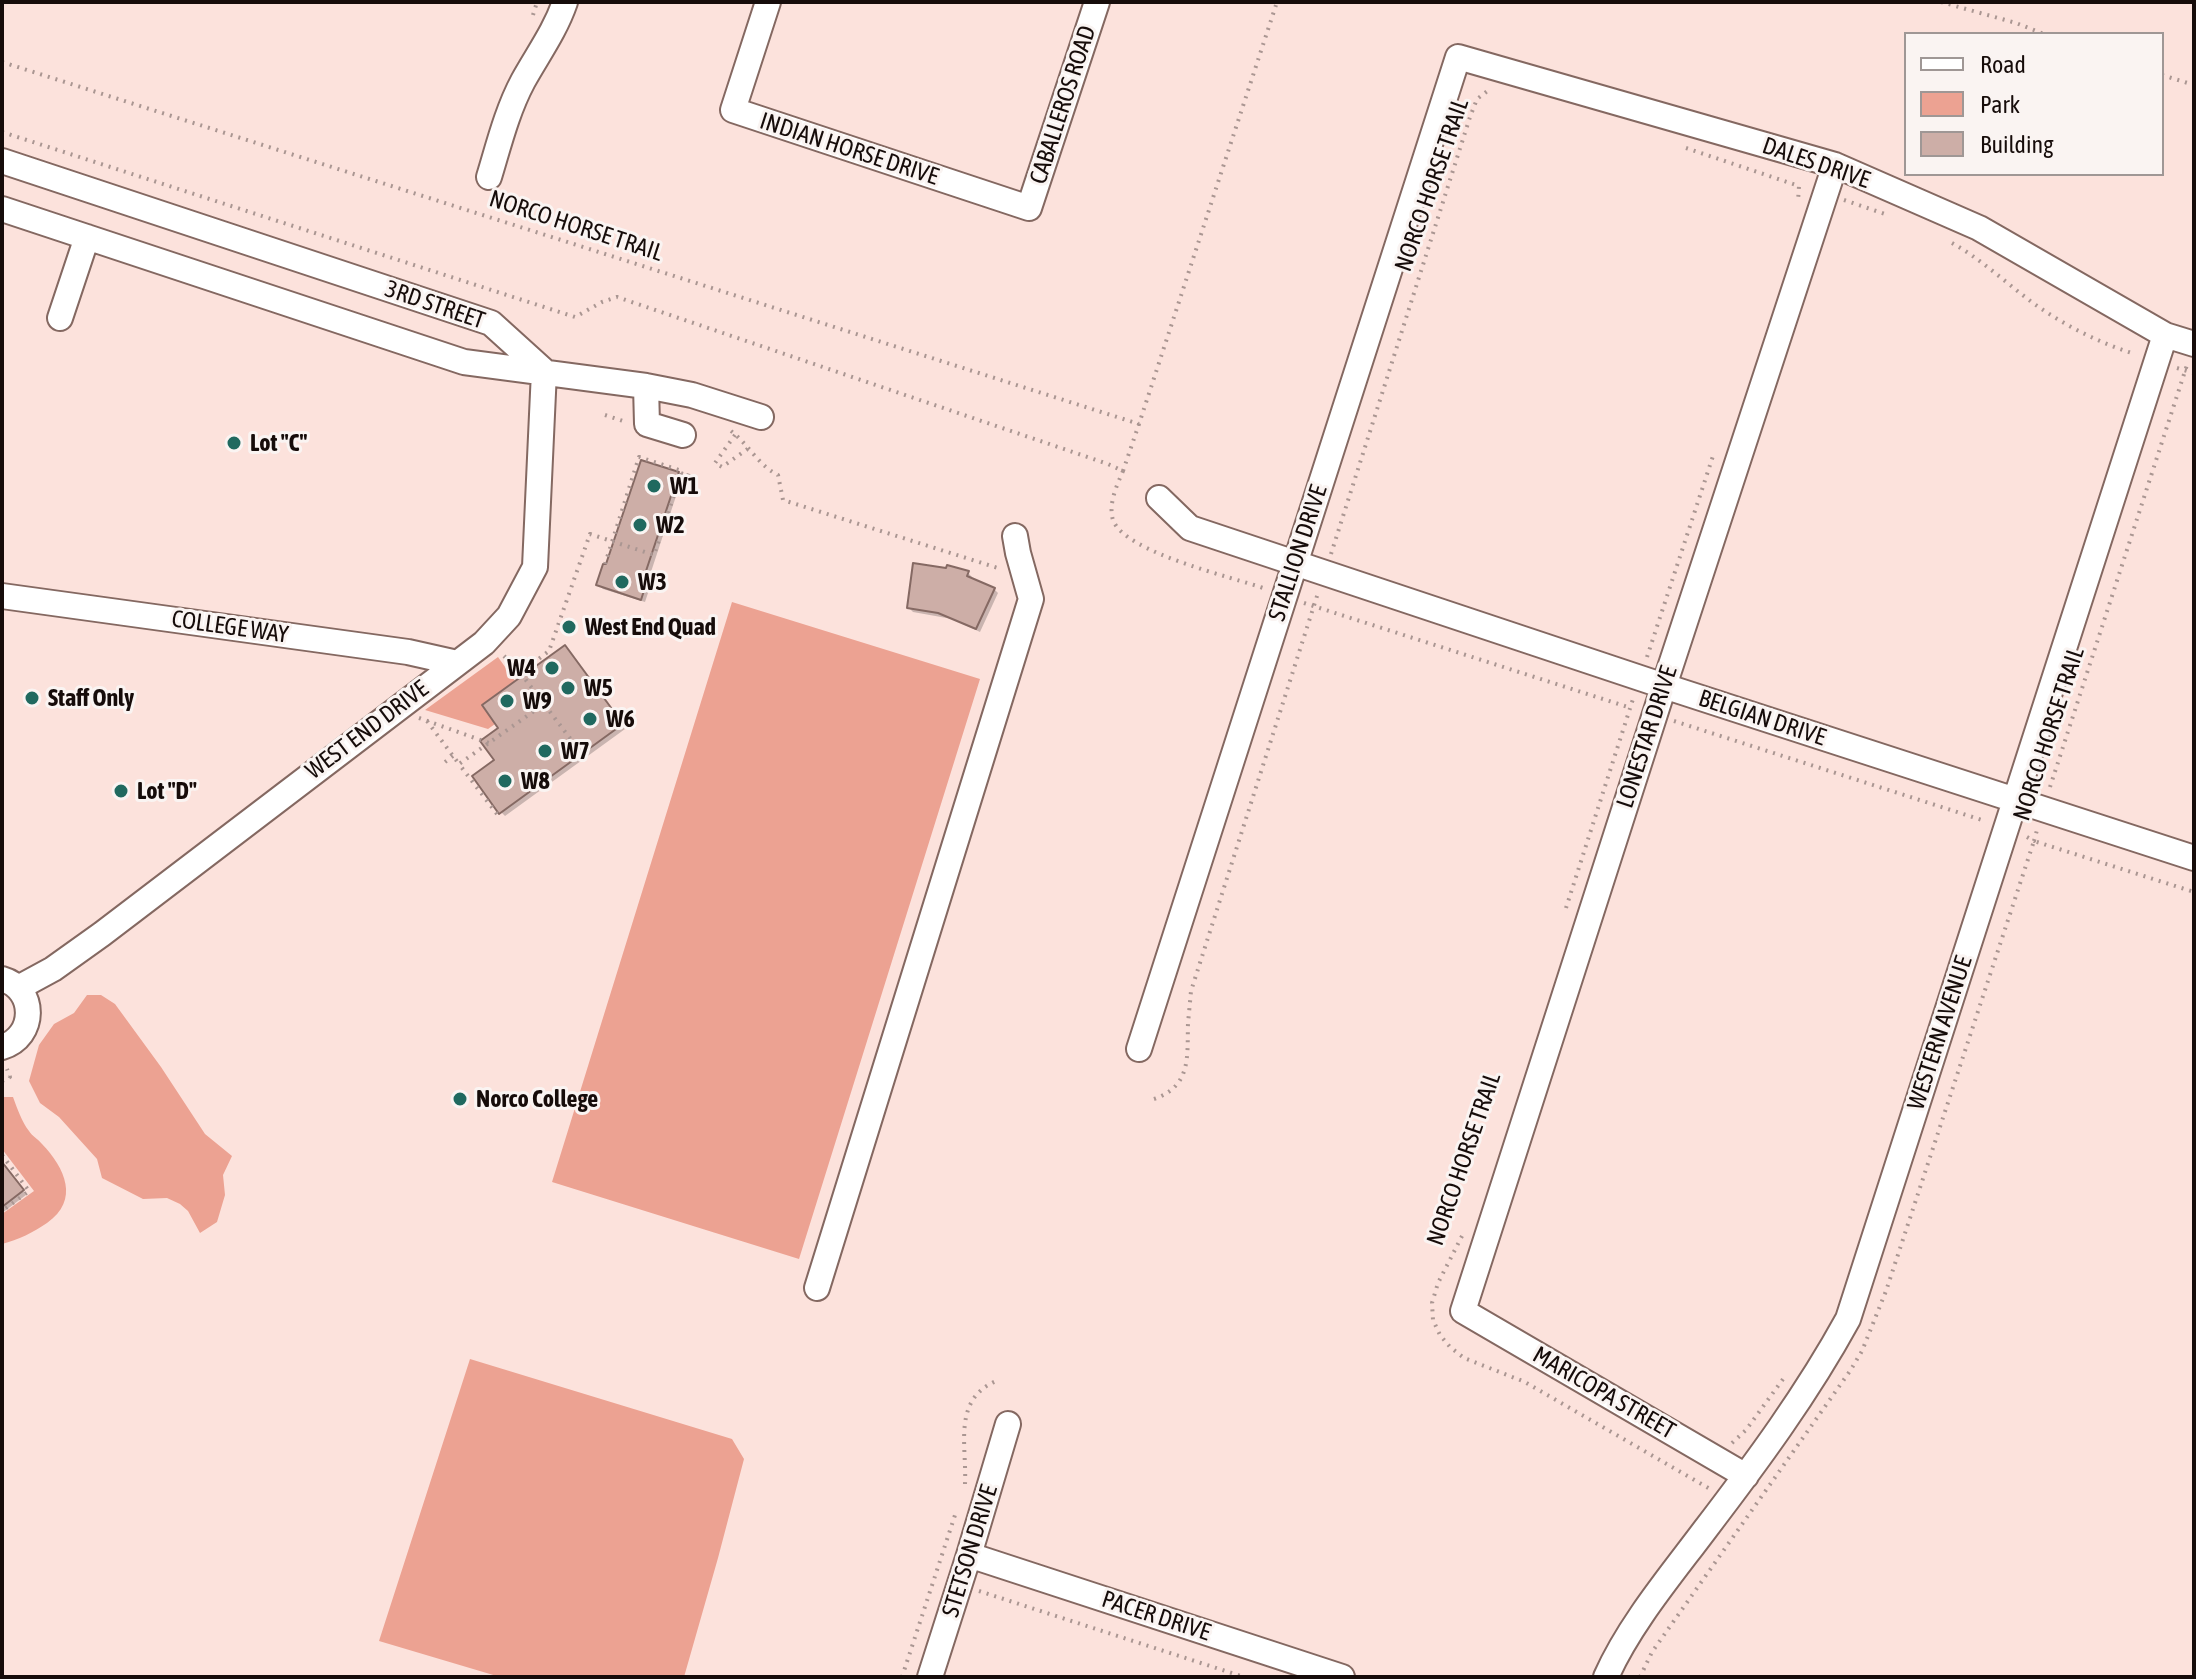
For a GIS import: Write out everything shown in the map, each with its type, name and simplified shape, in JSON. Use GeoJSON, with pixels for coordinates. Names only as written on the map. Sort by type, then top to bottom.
{"type":"FeatureCollection","features":[{"type":"Feature","properties":{"kind":"street","name":"INDIAN HORSE DRIVE"},"geometry":{"type":"LineString","coordinates":[[768,2],[733,110],[1029,208]]}},
{"type":"Feature","properties":{"kind":"street","name":"CABALLEROS ROAD"},"geometry":{"type":"LineString","coordinates":[[1029,208],[1097,2]]}},
{"type":"Feature","properties":{"kind":"street"},"geometry":{"type":"LineString","coordinates":[[489,177],[508,114],[561,13]]}},
{"type":"Feature","properties":{"kind":"street","name":"DALES DRIVE"},"geometry":{"type":"LineString","coordinates":[[1458,57],[1835,165],[1979,228],[2192,351]]}},
{"type":"Feature","properties":{"kind":"street","name":"STALLION DRIVE"},"geometry":{"type":"LineString","coordinates":[[1139,1049],[1458,57]]}},
{"type":"Feature","properties":{"kind":"street","name":"3RD STREET"},"geometry":{"type":"LineString","coordinates":[[2,161],[491,323],[544,371]]}},
{"type":"Feature","properties":{"kind":"street","name":"LONESTAR DRIVE"},"geometry":{"type":"LineString","coordinates":[[1463,1311],[1654,715],[1652,682],[1835,165]]}},
{"type":"Feature","properties":{"kind":"street","name":"3RD STREET"},"geometry":{"type":"LineString","coordinates":[[2,209],[464,362],[544,371]]}},
{"type":"Feature","properties":{"kind":"street"},"geometry":{"type":"LineString","coordinates":[[60,318],[87,237]]}},
{"type":"Feature","properties":{"kind":"street","name":"WESTERN AVENUE"},"geometry":{"type":"LineString","coordinates":[[1606,1677],[1653,1599],[1746,1476],[1824,1362],[1848,1319],[2165,335]]}},
{"type":"Feature","properties":{"kind":"street"},"geometry":{"type":"LineString","coordinates":[[544,371],[692,395],[761,417]]}},
{"type":"Feature","properties":{"kind":"street","name":"WEST END DRIVE"},"geometry":{"type":"LineString","coordinates":[[10,984],[53,969],[102,934],[484,643],[509,616],[535,567],[544,371]]}},
{"type":"Feature","properties":{"kind":"street"},"geometry":{"type":"LineString","coordinates":[[646,386],[647,424],[683,435]]}},
{"type":"Feature","properties":{"kind":"street","name":"BELGIAN DRIVE"},"geometry":{"type":"LineString","coordinates":[[1159,498],[1190,528],[2194,858]]}},
{"type":"Feature","properties":{"kind":"street"},"geometry":{"type":"LineString","coordinates":[[817,1288],[1031,599],[1015,536]]}},
{"type":"Feature","properties":{"kind":"street","name":"COLLEGE WAY"},"geometry":{"type":"LineString","coordinates":[[2,596],[408,652],[457,663]]}},
{"type":"Feature","properties":{"kind":"street"},"geometry":{"type":"LineString","coordinates":[[3,1055],[23,1032],[29,1012],[27,1002],[10,984]]}},
{"type":"Feature","properties":{"kind":"street","name":"MARICOPA STREET"},"geometry":{"type":"LineString","coordinates":[[1463,1311],[1746,1476]]}},
{"type":"Feature","properties":{"kind":"street","name":"STETSON DRIVE"},"geometry":{"type":"LineString","coordinates":[[930,1677],[1008,1424]]}},
{"type":"Feature","properties":{"kind":"street","name":"PACER DRIVE"},"geometry":{"type":"LineString","coordinates":[[969,1555],[1342,1677]]}},
{"type":"Feature","properties":{"kind":"path","name":"NORCO HORSE TRAIL"},"geometry":{"type":"LineString","coordinates":[[1277,2],[1112,505],[1113,521],[1125,535],[1139,545],[1176,560],[2006,827],[2034,841],[2192,351]]}},
{"type":"Feature","properties":{"kind":"path"},"geometry":{"type":"LineString","coordinates":[[1941,2],[2039,32]]}},
{"type":"Feature","properties":{"kind":"path","name":"NORCO HORSE TRAIL"},"geometry":{"type":"LineString","coordinates":[[2,62],[1139,424]]}},
{"type":"Feature","properties":{"kind":"path"},"geometry":{"type":"LineString","coordinates":[[2164,76],[2194,85]]}},
{"type":"Feature","properties":{"kind":"path","name":"NORCO HORSE TRAIL"},"geometry":{"type":"LineString","coordinates":[[1154,1099],[1176,1086],[1185,1073],[1191,991],[1470,117],[1477,99],[1488,88],[1496,89]]}},
{"type":"Feature","properties":{"kind":"path"},"geometry":{"type":"LineString","coordinates":[[2,132],[575,317],[617,297],[1123,471]]}},
{"type":"Feature","properties":{"kind":"path"},"geometry":{"type":"LineString","coordinates":[[1686,148],[1799,186],[1793,214]]}},
{"type":"Feature","properties":{"kind":"path"},"geometry":{"type":"LineString","coordinates":[[1825,194],[1890,215]]}},
{"type":"Feature","properties":{"kind":"path"},"geometry":{"type":"LineString","coordinates":[[1948,241],[1970,253],[2065,324],[2119,348],[2194,373]]}},
{"type":"Feature","properties":{"kind":"path"},"geometry":{"type":"LineString","coordinates":[[749,448],[722,467],[715,463],[737,436],[749,448],[763,467],[778,475],[783,500],[1026,577]]}},
{"type":"Feature","properties":{"kind":"path"},"geometry":{"type":"LineString","coordinates":[[1563,918],[1630,708],[1652,682],[1714,455]]}},
{"type":"Feature","properties":{"kind":"path"},"geometry":{"type":"LineString","coordinates":[[605,564],[639,457],[682,471],[688,476],[689,473]]}},
{"type":"Feature","properties":{"kind":"path"},"geometry":{"type":"LineString","coordinates":[[520,673],[549,651],[590,534],[654,555],[681,473]]}},
{"type":"Feature","properties":{"kind":"path"},"geometry":{"type":"LineString","coordinates":[[506,658],[582,754]]}},
{"type":"Feature","properties":{"kind":"path"},"geometry":{"type":"LineString","coordinates":[[459,764],[544,704]]}},
{"type":"Feature","properties":{"kind":"path"},"geometry":{"type":"LineString","coordinates":[[413,716],[489,743]]}},
{"type":"Feature","properties":{"kind":"path"},"geometry":{"type":"LineString","coordinates":[[427,721],[497,814]]}},
{"type":"Feature","properties":{"kind":"path"},"geometry":{"type":"LineString","coordinates":[[445,762],[453,756]]}},
{"type":"Feature","properties":{"kind":"path"},"geometry":{"type":"LineString","coordinates":[[2,1081],[10,1077],[3,1055]]}},
{"type":"Feature","properties":{"kind":"path"},"geometry":{"type":"LineString","coordinates":[[2,1155],[29,1191],[2,1211]]}},
{"type":"Feature","properties":{"kind":"path","name":"NORCO HORSE TRAIL"},"geometry":{"type":"LineString","coordinates":[[1463,1234],[1438,1283],[1432,1303],[1433,1320],[1450,1347],[1464,1358],[1525,1382],[1701,1482],[1750,1514]]}},
{"type":"Feature","properties":{"kind":"path"},"geometry":{"type":"LineString","coordinates":[[1718,1460],[1746,1430],[1792,1365]]}},
{"type":"Feature","properties":{"kind":"path"},"geometry":{"type":"LineString","coordinates":[[961,1497],[965,1483],[964,1424],[969,1406],[978,1392],[996,1381]]}},
{"type":"Feature","properties":{"kind":"path"},"geometry":{"type":"LineString","coordinates":[[902,1677],[957,1510]]}},
{"type":"Feature","properties":{"kind":"path"},"geometry":{"type":"LineString","coordinates":[[935,1575],[1244,1677]]}},
{"type":"Feature","properties":{"kind":"green space"},"geometry":{"type":"Polygon","coordinates":[[[732,602],[980,679],[799,1259],[552,1182],[732,602]]]}},
{"type":"Feature","properties":{"kind":"green space"},"geometry":{"type":"Polygon","coordinates":[[[498,657],[515,681],[482,705],[495,724],[488,729],[425,710],[498,657]]]}},
{"type":"Feature","properties":{"kind":"green space"},"geometry":{"type":"Polygon","coordinates":[[[87,995],[101,995],[115,1004],[205,1134],[232,1156],[223,1175],[225,1195],[217,1222],[200,1233],[188,1211],[180,1204],[167,1198],[143,1199],[102,1178],[97,1159],[59,1117],[40,1103],[29,1081],[39,1045],[54,1024],[74,1013],[87,995]]]}},
{"type":"Feature","properties":{"kind":"green space"},"geometry":{"type":"Polygon","coordinates":[[[2,1097],[13,1097],[26,1127],[57,1163],[66,1184],[66,1194],[57,1214],[47,1223],[2,1244],[2,1214],[34,1191],[2,1149],[2,1097]]]}},
{"type":"Feature","properties":{"kind":"green space"},"geometry":{"type":"Polygon","coordinates":[[[470,1359],[732,1439],[744,1459],[684,1677],[500,1677],[379,1641],[470,1359]]]}},
{"type":"Feature","properties":{"kind":"building"},"geometry":{"type":"Polygon","coordinates":[[[641,460],[679,472],[644,577],[648,578],[641,600],[596,585],[641,460]]]}},
{"type":"Feature","properties":{"kind":"building"},"geometry":{"type":"Polygon","coordinates":[[[913,563],[946,568],[947,565],[969,571],[967,576],[995,588],[976,629],[938,613],[907,608],[913,563]]]}},
{"type":"Feature","properties":{"kind":"building"},"geometry":{"type":"Polygon","coordinates":[[[565,645],[623,724],[499,814],[472,776],[494,760],[480,741],[498,728],[482,705],[565,645]]]}},
{"type":"Feature","properties":{"kind":"building"},"geometry":{"type":"Polygon","coordinates":[[[2,1162],[24,1190],[2,1207],[2,1162]]]}},
{"type":"Feature","properties":{"kind":"place","name":"Lot \"C\""},"geometry":{"type":"Point","coordinates":[234,443]}},
{"type":"Feature","properties":{"kind":"place","name":"W1"},"geometry":{"type":"Point","coordinates":[654,486]}},
{"type":"Feature","properties":{"kind":"place","name":"W2"},"geometry":{"type":"Point","coordinates":[640,525]}},
{"type":"Feature","properties":{"kind":"place","name":"W3"},"geometry":{"type":"Point","coordinates":[622,582]}},
{"type":"Feature","properties":{"kind":"place","name":"West End Quad"},"geometry":{"type":"Point","coordinates":[569,627]}},
{"type":"Feature","properties":{"kind":"place","name":"W4"},"geometry":{"type":"Point","coordinates":[552,668]}},
{"type":"Feature","properties":{"kind":"place","name":"W5"},"geometry":{"type":"Point","coordinates":[568,688]}},
{"type":"Feature","properties":{"kind":"place","name":"Staff Only"},"geometry":{"type":"Point","coordinates":[32,698]}},
{"type":"Feature","properties":{"kind":"place","name":"W9"},"geometry":{"type":"Point","coordinates":[507,701]}},
{"type":"Feature","properties":{"kind":"place","name":"W6"},"geometry":{"type":"Point","coordinates":[590,719]}},
{"type":"Feature","properties":{"kind":"place","name":"W7"},"geometry":{"type":"Point","coordinates":[545,751]}},
{"type":"Feature","properties":{"kind":"place","name":"W8"},"geometry":{"type":"Point","coordinates":[505,781]}},
{"type":"Feature","properties":{"kind":"place","name":"Lot \"D\""},"geometry":{"type":"Point","coordinates":[121,791]}},
{"type":"Feature","properties":{"kind":"place","name":"Norco College"},"geometry":{"type":"Point","coordinates":[460,1099]}}]}
